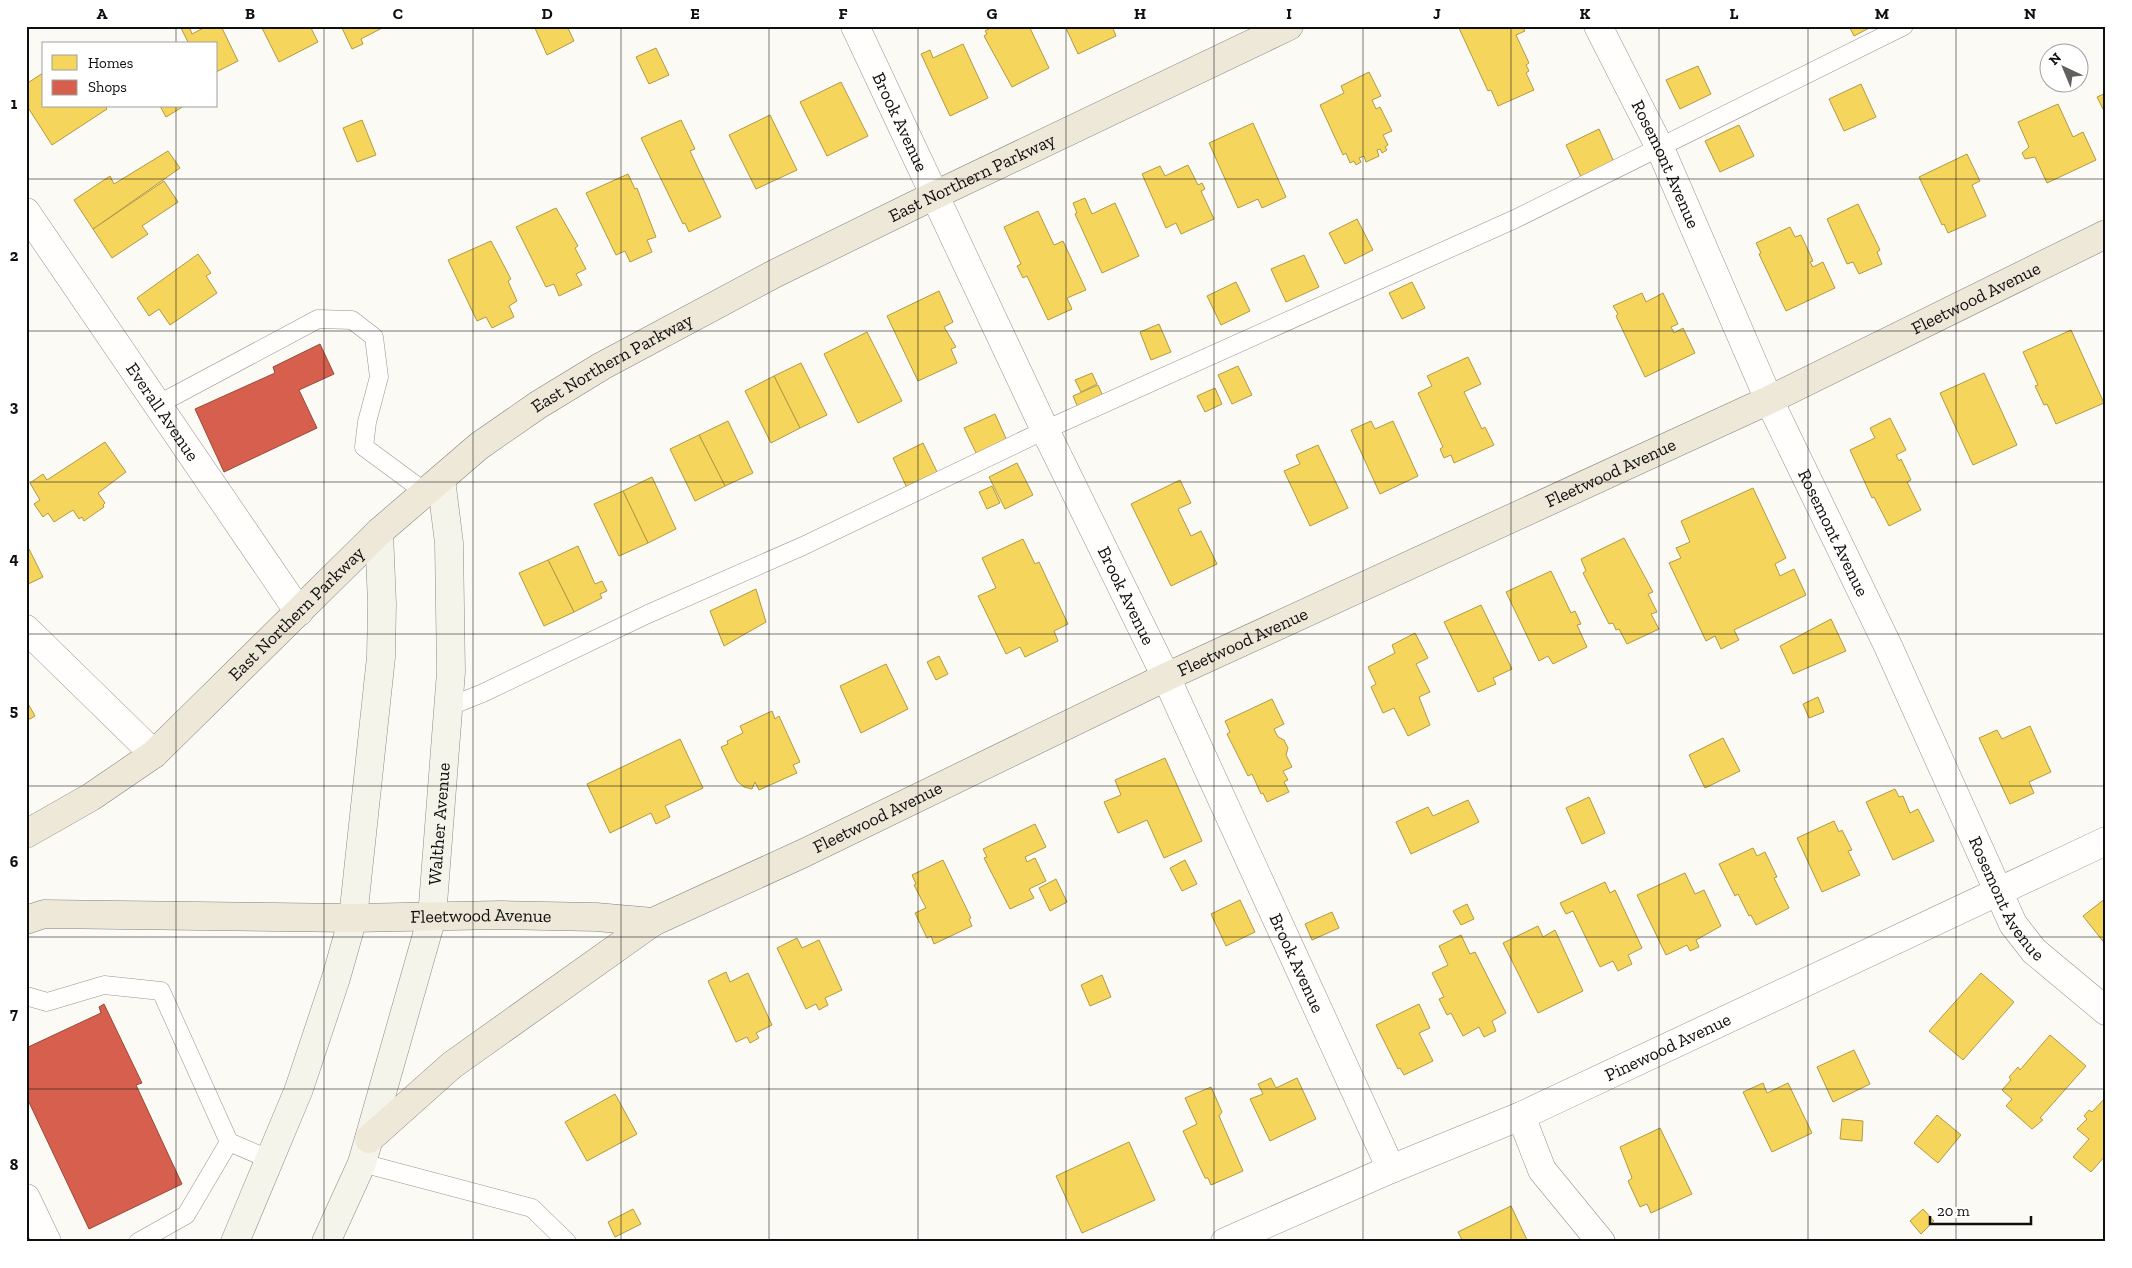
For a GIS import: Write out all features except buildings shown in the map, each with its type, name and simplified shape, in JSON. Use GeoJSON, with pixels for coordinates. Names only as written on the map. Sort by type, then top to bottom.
{"type":"FeatureCollection","features":[{"type":"Feature","properties":{"kind":"main road","name":"East Northern Parkway"},"geometry":{"type":"LineString","coordinates":[[26,834],[91,797],[154,754],[379,532],[478,446],[538,405],[602,366],[774,274],[1289,26]]}},
{"type":"Feature","properties":{"kind":"main road","name":"Fleetwood Avenue"},"geometry":{"type":"LineString","coordinates":[[352,918],[432,916],[596,917],[653,922],[804,853],[1166,676],[1769,400],[2106,234]]}},
{"type":"Feature","properties":{"kind":"main road","name":"Walther Avenue"},"geometry":{"type":"LineString","coordinates":[[326,1242],[365,1151],[432,916],[452,672],[449,543],[433,486]]}},
{"type":"Feature","properties":{"kind":"main road"},"geometry":{"type":"LineString","coordinates":[[235,1242],[271,1160],[302,1080],[338,970],[352,918],[381,657],[382,604],[379,532]]}},
{"type":"Feature","properties":{"kind":"main road"},"geometry":{"type":"LineString","coordinates":[[26,920],[44,914],[352,918]]}},
{"type":"Feature","properties":{"kind":"main road"},"geometry":{"type":"LineString","coordinates":[[365,1151],[452,1065],[653,922]]}},
{"type":"Feature","properties":{"kind":"street","name":"Brook Avenue"},"geometry":{"type":"LineString","coordinates":[[855,26],[933,196],[1166,676],[1391,1169]]}},
{"type":"Feature","properties":{"kind":"street","name":"Rosemont Avenue"},"geometry":{"type":"LineString","coordinates":[[1598,26],[1660,148],[1769,400],[1888,646],[2014,924],[2034,951],[2106,1011]]}},
{"type":"Feature","properties":{"kind":"street","name":"Everall Avenue"},"geometry":{"type":"LineString","coordinates":[[26,212],[299,612]]}},
{"type":"Feature","properties":{"kind":"street"},"geometry":{"type":"LineString","coordinates":[[26,630],[154,754]]}},
{"type":"Feature","properties":{"kind":"street","name":"Pinewood Avenue"},"geometry":{"type":"LineString","coordinates":[[1226,1242],[1391,1169],[1521,1116],[2106,841]]}},
{"type":"Feature","properties":{"kind":"street"},"geometry":{"type":"LineString","coordinates":[[1521,1116],[1542,1170],[1601,1242]]}},
{"type":"Feature","properties":{"kind":"street"},"geometry":{"type":"LineString","coordinates":[[26,1198],[47,1242]]}},
{"type":"Feature","properties":{"kind":"lane"},"geometry":{"type":"LineString","coordinates":[[448,707],[483,693],[648,614],[803,546],[1045,430],[1515,219],[1904,26]]}},
{"type":"Feature","properties":{"kind":"lane"},"geometry":{"type":"LineString","coordinates":[[157,405],[318,319],[352,320],[374,337],[379,377],[367,422],[364,447],[433,486]]}},
{"type":"Feature","properties":{"kind":"lane"},"geometry":{"type":"LineString","coordinates":[[26,996],[47,1002],[104,985],[161,992],[229,1142],[271,1160]]}},
{"type":"Feature","properties":{"kind":"lane"},"geometry":{"type":"LineString","coordinates":[[138,1242],[186,1214],[229,1142]]}},
{"type":"Feature","properties":{"kind":"lane"},"geometry":{"type":"LineString","coordinates":[[365,1151],[532,1208],[567,1242]]}}]}
